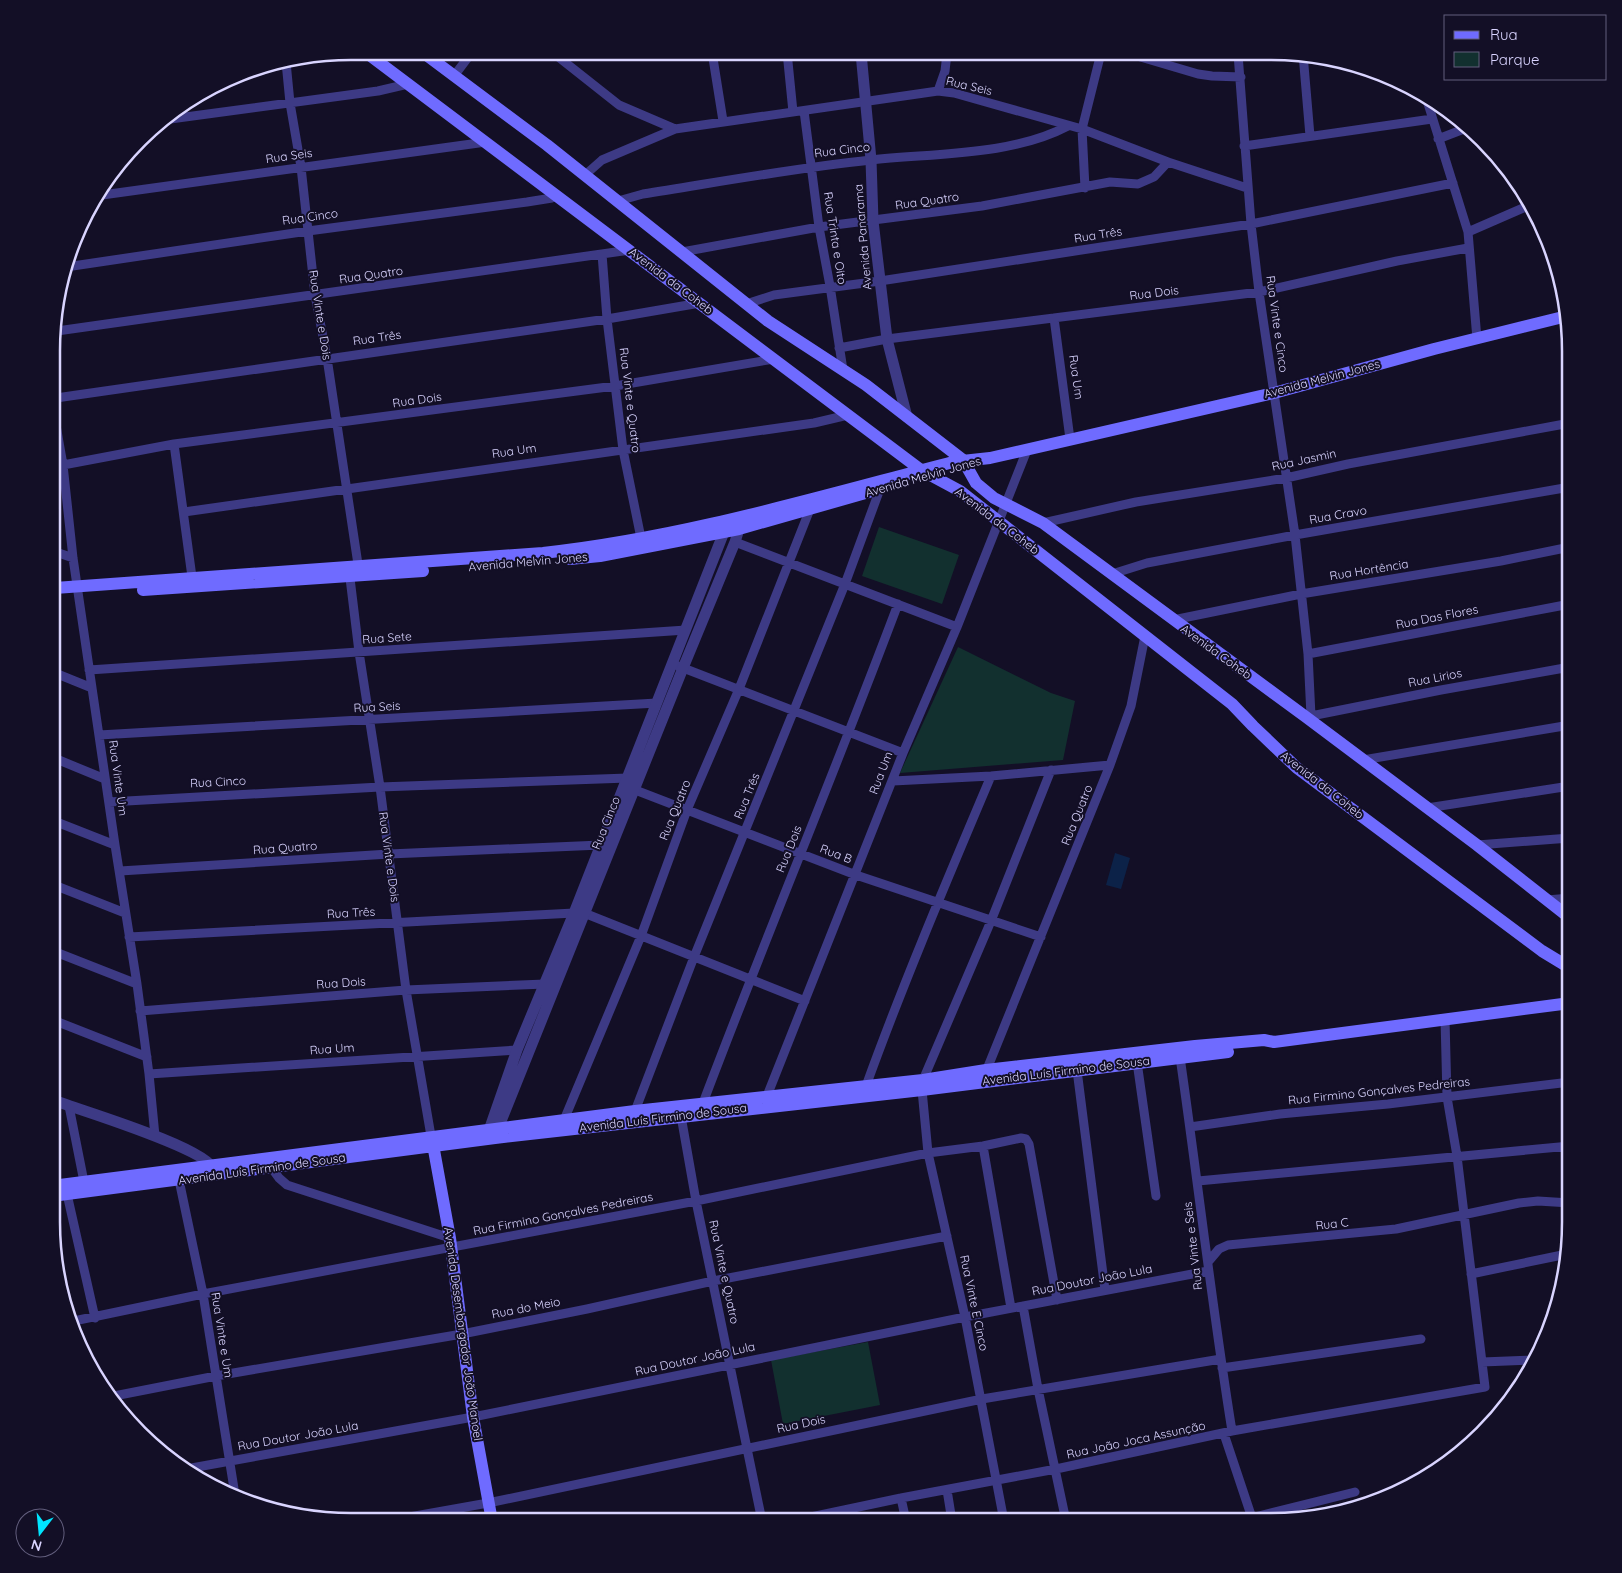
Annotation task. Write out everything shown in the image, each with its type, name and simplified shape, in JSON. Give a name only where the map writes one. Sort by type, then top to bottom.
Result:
[{"type":"main road","name":"Avenida da Coheb","points":[[376,60],[926,473],[960,491],[1232,704],[1264,738],[1297,768],[1542,951],[1562,963]]},
{"type":"main road","points":[[433,60],[585,175],[768,321],[843,370]]},
{"type":"main road","name":"Avenida Melvin Jones","points":[[738,523],[926,473],[1274,392],[1560,318]]},
{"type":"main road","name":"Avenida Coheb","points":[[843,370],[866,385],[965,464],[976,483],[985,491],[1005,505],[1043,523],[1173,620],[1308,716],[1562,912]]},
{"type":"main road","name":"Avenida Melvin Jones","points":[[60,588],[77,590],[354,571],[642,543],[810,509],[880,489],[926,473]]},
{"type":"main road","name":"Avenida Melvin Jones","points":[[60,595],[77,590],[192,578],[354,571]]},
{"type":"main road","name":"Avenida Luís Firmino de Sousa","points":[[492,1133],[564,1120],[579,1123],[636,1111],[703,1103],[765,1101],[922,1084],[1090,1064],[1205,1046],[1264,1040],[1274,1042],[1562,1004]]},
{"type":"main road","name":"Avenida Luís Firmino de Sousa","points":[[984,1076],[1077,1070],[1090,1064],[1137,1062],[1265,1048],[1274,1042]]},
{"type":"main road","name":"Avenida Luís Firmino de Sousa","points":[[60,1195],[85,1187],[492,1133],[579,1123],[681,1116],[866,1086],[922,1084]]},
{"type":"main road","name":"Avenida Luís Firmino de Sousa","points":[[60,1186],[85,1187],[179,1180],[214,1170],[271,1167],[432,1141]]},
{"type":"main road","name":"Avenida Desembargador João Manoel","points":[[432,1141],[450,1243],[473,1417],[490,1513]]},
{"type":"street","points":[[454,76],[466,60]]},
{"type":"street","points":[[562,60],[620,105],[675,129]]},
{"type":"street","points":[[713,60],[723,121]]},
{"type":"street","points":[[788,60],[793,112]]},
{"type":"street","name":"Avenida Panarama","points":[[862,60],[872,160],[874,221],[887,340],[907,417]]},
{"type":"street","points":[[938,91],[945,71],[946,60]]},
{"type":"street","points":[[1085,188],[1082,130],[1099,60]]},
{"type":"street","points":[[1151,60],[1198,74],[1241,77]]},
{"type":"street","name":"Rua Vinte e Cinco","points":[[1239,60],[1251,224],[1259,292],[1295,535],[1308,654],[1308,716]]},
{"type":"street","points":[[1304,62],[1310,136]]},
{"type":"street","name":"Rua Vinte e Dois","points":[[287,68],[290,102],[301,167],[315,296],[327,358],[346,488],[359,652],[368,720],[380,787],[416,1057],[432,1141]]},
{"type":"street","points":[[177,118],[378,91],[408,84]]},
{"type":"street","name":"Rua Seis","points":[[585,175],[602,160],[675,129],[938,91],[954,93],[1082,130],[1168,162],[1248,188]]},
{"type":"street","points":[[1428,106],[1468,232],[1478,339]]},
{"type":"street","name":"Rua Trinta e Oito","points":[[804,111],[819,227],[843,370]]},
{"type":"street","points":[[1244,146],[1432,119]]},
{"type":"street","name":"Rua Cinco","points":[[618,201],[643,194],[811,168],[872,160],[977,152],[1053,134],[1068,126]]},
{"type":"street","points":[[1438,139],[1461,130]]},
{"type":"street","name":"Rua Seis","points":[[106,195],[486,142]]},
{"type":"street","name":"Rua Quatro","points":[[682,252],[819,227],[982,206],[1110,182],[1138,184],[1154,177],[1168,162]]},
{"type":"street","name":"Rua Três","points":[[746,304],[774,295],[830,286],[880,281],[1251,224],[1453,183]]},
{"type":"street","name":"Rua Cinco","points":[[72,267],[308,231],[527,202],[552,198],[556,195]]},
{"type":"street","points":[[1468,232],[1524,207]]},
{"type":"street","name":"Rua Dois","points":[[840,348],[887,340],[1259,292],[1397,261],[1468,248]]},
{"type":"street","name":"Rua Quatro","points":[[61,330],[630,250]]},
{"type":"street","name":"Rua Vinte e Quatro","points":[[602,254],[607,319],[623,450],[642,543]]},
{"type":"street","name":"Rua Três","points":[[60,397],[607,319],[700,303]]},
{"type":"street","name":"Rua Um","points":[[1054,318],[1070,439]]},
{"type":"street","name":"Rua Dois","points":[[60,463],[174,444],[616,386],[774,359]]},
{"type":"street","name":"Rua Um","points":[[184,512],[623,450],[814,422],[848,415]]},
{"type":"street","name":"Rua Jasmin","points":[[1043,523],[1136,502],[1286,478],[1348,464],[1562,424]]},
{"type":"street","points":[[174,444],[192,578]]},
{"type":"street","name":"Rua Um","points":[[765,1101],[903,753],[957,627],[1027,450]]},
{"type":"street","name":"Rua Vinte Um","points":[[60,470],[137,984],[155,1136]]},
{"type":"street","name":"Rua Cravo","points":[[1112,574],[1146,563],[1562,488]]},
{"type":"street","name":"Rua Três","points":[[636,1111],[694,957],[845,584],[880,489]]},
{"type":"street","name":"Rua Quatro","points":[[564,1120],[641,936],[688,810],[739,689],[810,509]]},
{"type":"street","name":"Rua Cinco","points":[[492,1133],[629,784],[678,666],[735,542],[738,523]]},
{"type":"street","name":"Rua Cinco","points":[[492,1133],[517,1050],[545,984],[579,913],[601,846],[629,784],[657,703],[678,666],[686,630],[724,526]]},
{"type":"street","points":[[735,542],[957,627]]},
{"type":"street","name":"Rua Hortência","points":[[1173,620],[1301,594],[1502,561],[1562,549]]},
{"type":"street","points":[[60,553],[73,558]]},
{"type":"street","name":"Rua Dois","points":[[703,1103],[750,979],[850,732],[898,604]]},
{"type":"street","name":"Rua Das Flores","points":[[1308,654],[1562,606]]},
{"type":"street","name":"Rua Sete","points":[[89,670],[686,630]]},
{"type":"street","name":"Rua Quatro","points":[[984,1076],[1110,765],[1131,706],[1145,636]]},
{"type":"street","points":[[678,666],[903,753]]},
{"type":"street","name":"Rua Lirios","points":[[1308,716],[1562,667]]},
{"type":"street","points":[[60,675],[92,688]]},
{"type":"street","name":"Rua Seis","points":[[99,735],[657,703]]},
{"type":"street","points":[[1363,760],[1562,726]]},
{"type":"street","points":[[60,760],[105,779]]},
{"type":"street","points":[[893,781],[991,776],[1110,765]]},
{"type":"street","points":[[922,1084],[1052,770]]},
{"type":"street","points":[[866,1086],[938,903],[991,776]]},
{"type":"street","name":"Rua Cinco","points":[[109,802],[380,787],[629,784]]},
{"type":"street","name":"Rua B","points":[[629,784],[688,810],[856,875],[1041,937]]},
{"type":"street","points":[[1427,808],[1562,787]]},
{"type":"street","points":[[60,823],[115,845]]},
{"type":"street","points":[[1477,845],[1562,839]]},
{"type":"street","name":"Rua Quatro","points":[[120,871],[389,854],[601,846]]},
{"type":"street","points":[[60,887],[125,912]]},
{"type":"street","points":[[1547,900],[1562,899]]},
{"type":"street","points":[[579,913],[805,1001]]},
{"type":"street","name":"Rua Três","points":[[129,937],[579,913]]},
{"type":"street","points":[[60,954],[137,984]]},
{"type":"street","name":"Rua Dois","points":[[140,1011],[406,990],[545,984]]},
{"type":"street","points":[[1445,1019],[1447,1097],[1457,1156],[1482,1362],[1527,1360]]},
{"type":"street","points":[[60,1023],[147,1057]]},
{"type":"street","name":"Rua Um","points":[[149,1074],[517,1050]]},
{"type":"street","name":"Rua Vinte e Seis","points":[[1180,1057],[1222,1364],[1228,1432],[1251,1513]]},
{"type":"street","points":[[1137,1062],[1156,1196]]},
{"type":"street","points":[[1077,1070],[1105,1290]]},
{"type":"street","name":"Rua Firmino Gonçalves Pedreiras","points":[[1190,1127],[1280,1114],[1388,1104],[1562,1083]]},
{"type":"street","name":"Rua Vinte E Cinco","points":[[922,1084],[928,1152],[982,1399],[1002,1513]]},
{"type":"street","points":[[60,1103],[155,1136],[200,1156],[214,1170]]},
{"type":"street","points":[[69,1106],[85,1187]]},
{"type":"street","name":"Rua Vinte e Quatro","points":[[681,1116],[696,1201],[760,1513]]},
{"type":"street","name":"Rua Firmino Gonçalves Pedreiras","points":[[77,1321],[450,1243],[696,1201],[928,1152],[983,1146],[1021,1138],[1026,1139],[1028,1144],[1057,1300]]},
{"type":"street","points":[[983,1146],[1011,1308]]},
{"type":"street","points":[[1198,1181],[1562,1147]]},
{"type":"street","points":[[271,1167],[279,1178],[288,1184],[450,1243]]},
{"type":"street","name":"Rua Vinte e Um","points":[[179,1180],[203,1294],[235,1489]]},
{"type":"street","points":[[67,1194],[95,1318]]},
{"type":"street","name":"Rua C","points":[[1208,1266],[1219,1250],[1228,1245],[1396,1229],[1519,1203],[1538,1201],[1562,1202]]},
{"type":"street","name":"Rua do Meio","points":[[117,1395],[216,1376],[462,1334],[713,1281],[947,1236]]},
{"type":"street","points":[[1471,1274],[1560,1255]]},
{"type":"street","name":"Rua Doutor João Lula","points":[[195,1468],[473,1417],[1057,1300],[1208,1266]]},
{"type":"street","points":[[1024,1306],[1038,1389],[1064,1513]]},
{"type":"street","name":"Rua Dois","points":[[434,1513],[1038,1389],[1422,1339]]},
{"type":"street","name":"Rua João Joca Assunção","points":[[834,1513],[901,1498],[1056,1469],[1228,1432],[1485,1388],[1482,1362]]},
{"type":"street","points":[[947,1490],[951,1513]]},
{"type":"street","points":[[1280,1513],[1355,1492]]},
{"type":"street","points":[[901,1498],[904,1513]]},
{"type":"street","points":[[856,1508],[857,1513]]},
{"type":"green space","points":[[879,527],[959,555],[942,604],[862,576]]},
{"type":"green space","points":[[958,647],[1051,693],[1075,701],[1063,760],[900,773]]},
{"type":"green space","points":[[868,1342],[880,1405],[783,1424],[771,1360]]},
{"type":"water","points":[[1115,853],[1130,858],[1121,889],[1106,885]]}]
